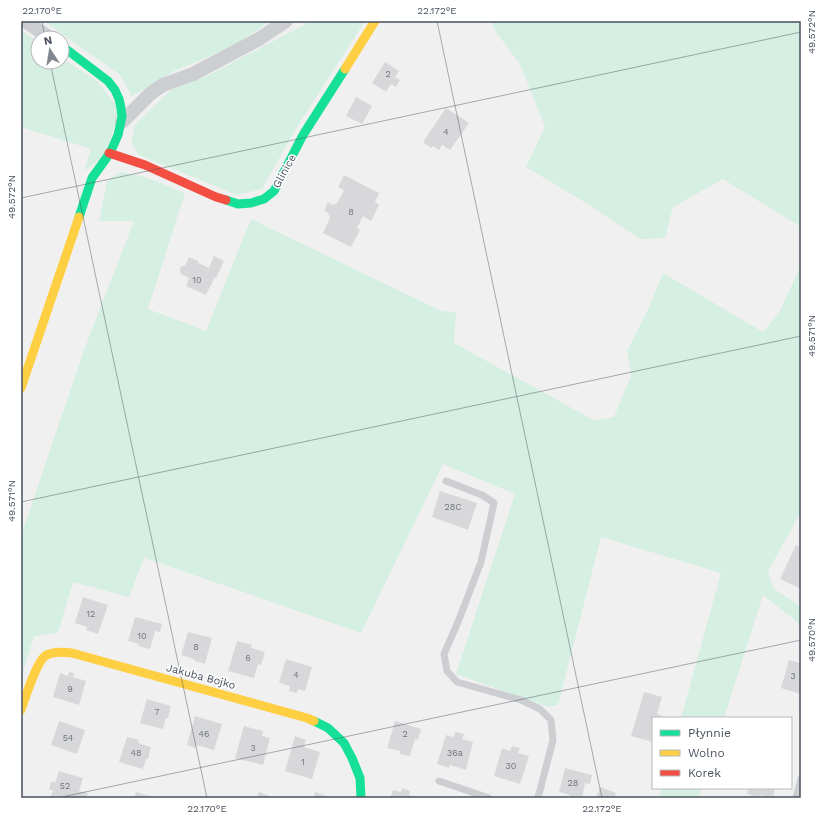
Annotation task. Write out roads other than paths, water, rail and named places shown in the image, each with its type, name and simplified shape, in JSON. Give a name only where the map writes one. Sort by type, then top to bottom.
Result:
[{"type":"street","points":[[25,21],[38,30]]},
{"type":"street","points":[[122,122],[151,93],[163,85],[193,74],[259,39],[286,21]]},
{"type":"street","name":"Glinice","points":[[110,153],[145,165],[216,197],[238,204],[251,203],[264,199],[274,191],[303,135],[375,21]]},
{"type":"street","points":[[21,388],[92,178],[110,153],[119,134],[122,122],[122,105],[117,92],[109,81],[70,52]]},
{"type":"street","name":"Jakuba Bojko","points":[[21,710],[38,665],[45,656],[58,652],[72,653],[307,718],[328,728],[344,743],[352,758],[360,778],[361,798]]},
{"type":"lane","points":[[446,481],[482,495],[494,503],[481,562],[444,654],[447,671],[456,682],[521,700],[540,709],[551,720],[553,740],[538,798]]},
{"type":"lane","points":[[796,798],[801,779]]},
{"type":"lane","points":[[439,781],[489,798]]}]
